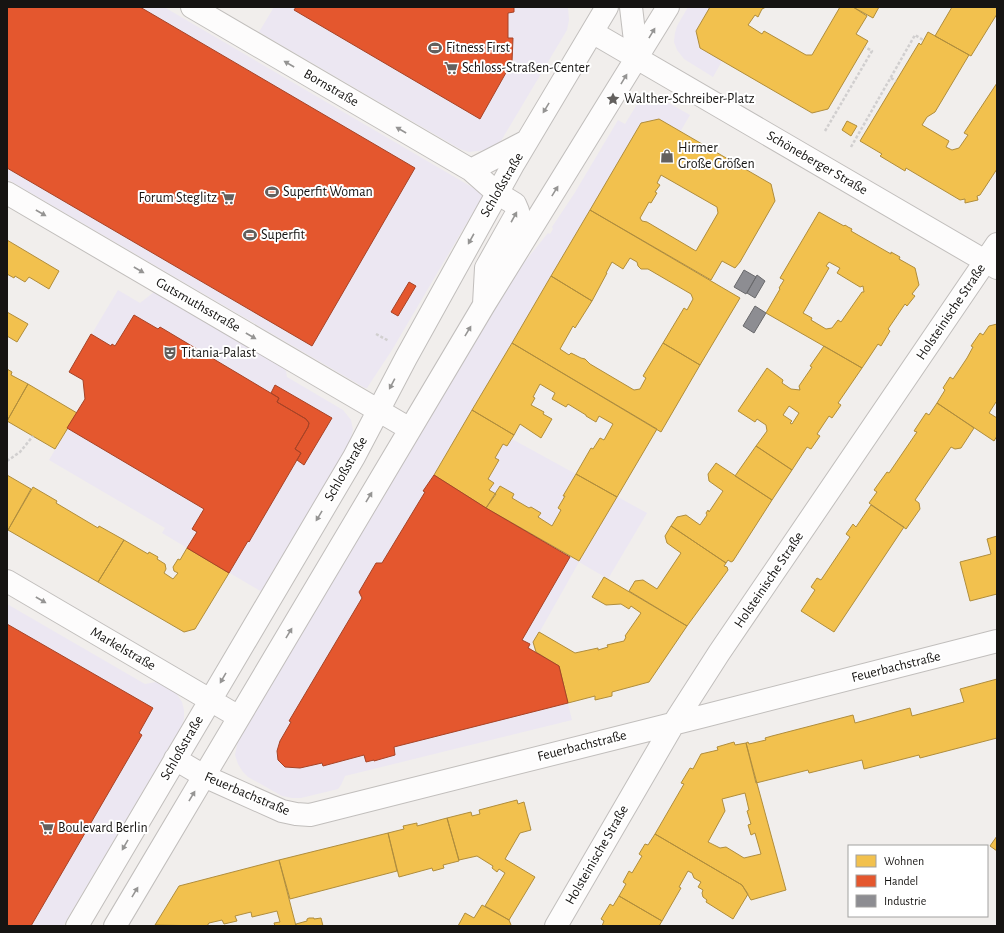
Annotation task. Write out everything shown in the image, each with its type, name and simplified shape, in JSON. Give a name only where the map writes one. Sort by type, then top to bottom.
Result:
[{"type":"street","name":"Bornstraße","points":[[192,7],[470,170],[497,193],[515,204],[518,211],[486,268],[484,305]]},
{"type":"street","points":[[588,7],[592,32],[637,58]]},
{"type":"street","name":"Schloßstraße","points":[[77,926],[354,457],[406,358],[497,193],[607,7]]},
{"type":"street","points":[[631,7],[637,58]]},
{"type":"street","points":[[115,926],[484,305],[668,7]]},
{"type":"street","name":"Schöneberger Straße","points":[[637,58],[993,258]]},
{"type":"street","points":[[470,170],[527,141]]},
{"type":"street","name":"Gutsmuthsstraße","points":[[7,193],[410,429]]},
{"type":"street","name":"Holsteinische Straße","points":[[556,926],[674,723],[719,653],[993,258]]},
{"type":"street","name":"Markelstraße","points":[[7,581],[239,717]]},
{"type":"street","name":"Feuerbachstraße","points":[[175,759],[204,776],[282,811],[296,814],[310,814],[997,641]]},
{"type":"path","points":[[851,147],[915,35],[923,40]]},
{"type":"path","points":[[825,131],[872,51],[865,47]]},
{"type":"path","points":[[891,78],[896,81]]},
{"type":"path","points":[[376,334],[393,343]]},
{"type":"path","points":[[7,461],[20,452],[33,436]]},
{"type":"shaded area","name":"Forum Steglitz","points":[[7,7],[164,7],[482,193],[482,197],[392,350],[367,388],[7,179]]},
{"type":"shaded area","points":[[274,7],[568,7],[569,20],[567,30],[501,141],[486,150],[469,152],[460,149],[259,32]]},
{"type":"shaded area","points":[[688,7],[753,7],[713,77],[684,59],[677,50],[674,42],[677,26]]},
{"type":"shaded area","points":[[648,99],[665,101],[690,115],[545,363],[512,439],[647,513],[608,579],[579,562],[530,649],[559,666],[572,720],[345,776],[338,789],[301,798],[282,796],[248,777],[243,772],[235,755],[238,740],[518,270],[548,233],[550,234],[553,229],[552,227],[574,194],[618,120],[625,124],[639,101]]},
{"type":"shaded area","name":"Titania-Palast","points":[[118,290],[140,303],[154,292],[282,367],[286,371],[287,377],[343,410],[351,420],[353,430],[350,441],[262,592],[162,533],[165,528],[49,460],[85,399],[83,380],[69,372]]},
{"type":"shaded area","name":"Boulevard Berlin","points":[[7,604],[145,684],[156,682],[176,693],[182,702],[184,710],[182,725],[63,926],[7,926]]},
{"type":"building: Wohnen","points":[[710,7],[766,7],[762,9],[758,17],[755,15],[748,25],[762,34],[764,31],[806,55],[812,55],[840,7],[853,7],[867,16],[856,34],[868,41],[828,109],[812,113],[700,48],[696,31]]},
{"type":"building: Wohnen","points":[[853,7],[879,7],[873,18]]},
{"type":"building: Wohnen","points":[[952,7],[997,7],[997,14],[971,56],[935,36]]},
{"type":"building: Wohnen","points":[[928,32],[969,55],[935,112],[927,117],[922,125],[949,141],[946,147],[952,150],[959,148],[968,135],[964,133],[997,83],[997,169],[980,195],[977,196],[978,200],[965,203],[965,199],[960,200],[906,168],[905,171],[880,156],[882,154],[860,141],[919,43],[921,45]]},
{"type":"building: Wohnen","points":[[659,119],[771,184],[775,201],[740,262],[735,268],[722,261],[711,280],[590,210],[641,123]],"holes":[[[661,175],[717,207],[718,213],[696,251],[647,222],[642,221],[640,218],[649,202],[651,203],[657,193],[655,192],[660,185],[657,183]]]},
{"type":"building: Wohnen","points":[[847,121],[857,126],[851,136],[842,130]]},
{"type":"building: Wohnen","points":[[590,210],[740,298],[700,365],[663,343],[684,308],[687,310],[693,299],[691,294],[648,269],[641,269],[637,262],[630,258],[623,269],[612,262],[592,301],[551,276]]},
{"type":"building: Wohnen","points":[[819,212],[852,229],[851,231],[891,254],[891,252],[900,257],[899,259],[915,268],[919,285],[912,294],[915,296],[907,306],[905,304],[888,329],[890,331],[881,346],[878,344],[862,368],[766,313],[784,280],[780,278]],"holes":[[[829,262],[840,268],[837,273],[860,287],[863,286],[864,292],[862,292],[841,322],[838,320],[832,328],[826,329],[803,313],[829,268],[826,266]]]},
{"type":"building: Wohnen","points":[[7,240],[59,271],[49,289],[29,277],[25,282],[15,276],[14,278],[7,274]]},
{"type":"building: Wohnen","points":[[551,276],[592,301],[575,328],[573,326],[560,349],[569,355],[571,353],[585,359],[590,364],[634,390],[640,389],[646,378],[643,376],[663,343],[700,365],[661,432],[512,343]]},
{"type":"building: Wohnen","points":[[7,312],[28,324],[17,342],[7,336]]},
{"type":"building: Wohnen","points":[[997,324],[997,403],[996,402],[989,413],[997,418],[997,436],[994,441],[937,403],[945,390],[943,388],[950,377],[953,379],[967,358],[973,347],[971,346],[980,333],[983,335],[989,326]]},
{"type":"building: Wohnen","points":[[512,343],[657,429],[617,497],[576,474],[591,448],[593,449],[600,438],[604,440],[613,424],[599,416],[596,422],[568,404],[566,407],[552,399],[555,393],[540,384],[533,397],[535,398],[531,405],[544,412],[543,414],[552,419],[541,438],[520,424],[514,435],[472,410]]},
{"type":"building: Wohnen","points":[[824,346],[862,368],[838,403],[841,405],[832,418],[829,416],[817,434],[820,436],[811,449],[807,447],[792,470],[756,446],[767,431],[766,425],[757,419],[755,422],[738,411],[767,368],[783,380],[782,383],[791,389],[800,390],[799,386],[812,367],[810,366]],"holes":[[[789,406],[799,413],[792,424],[790,423],[792,421],[783,415]]]},
{"type":"building: Wohnen","points":[[7,369],[12,372],[11,375],[28,384],[7,421]]},
{"type":"building: Wohnen","points":[[28,384],[77,413],[55,449],[7,421]]},
{"type":"building: Wohnen","points":[[937,403],[974,428],[961,448],[955,449],[951,447],[915,500],[919,503],[920,509],[906,529],[869,503],[877,492],[874,490],[887,472],[889,473],[917,432],[914,431],[926,413],[929,415]]},
{"type":"building: Wohnen","points":[[472,410],[514,435],[507,446],[503,444],[495,458],[499,460],[488,479],[494,483],[489,490],[496,494],[486,508],[434,475]]},
{"type":"building: Wohnen","points":[[756,446],[792,470],[772,500],[735,476]]},
{"type":"building: Wohnen","points":[[716,463],[772,500],[733,561],[731,562],[728,560],[726,563],[671,526],[677,517],[686,515],[700,525],[707,515],[706,513],[708,510],[709,512],[723,491],[709,481],[708,474]]},
{"type":"building: Wohnen","points":[[576,474],[617,497],[579,561],[486,508],[500,486],[514,494],[512,498],[541,513],[538,517],[552,526],[561,510],[558,508],[565,496],[563,496]]},
{"type":"building: Wohnen","points":[[7,475],[31,489],[8,530],[7,529]]},
{"type":"building: Wohnen","points":[[33,487],[57,501],[56,503],[98,528],[99,526],[124,540],[98,582],[8,530]]},
{"type":"building: Wohnen","points":[[871,505],[904,527],[834,632],[801,611],[815,590],[811,587],[817,578],[821,580],[850,537],[846,534],[853,524],[856,527]]},
{"type":"building: Wohnen","points":[[671,526],[726,563],[724,566],[727,567],[728,570],[687,626],[629,591],[635,581],[643,580],[657,589],[681,553],[667,543],[665,536]]},
{"type":"building: Wohnen","points":[[997,536],[997,594],[970,601],[960,562],[991,554],[987,539]]},
{"type":"building: Wohnen","points":[[124,540],[148,554],[149,552],[158,557],[157,559],[165,564],[166,569],[164,573],[173,579],[178,573],[174,571],[173,567],[178,559],[180,560],[187,548],[229,573],[195,629],[184,632],[98,582]]},
{"type":"building: Wohnen","points":[[604,577],[687,626],[649,682],[612,692],[612,696],[595,700],[595,696],[568,703],[559,666],[536,652],[533,642],[539,632],[575,653],[598,648],[598,650],[608,647],[607,645],[624,641],[625,636],[641,613],[631,606],[629,609],[621,604],[606,605],[592,597]]},
{"type":"building: Wohnen","points":[[997,679],[997,738],[920,758],[919,755],[864,769],[862,760],[809,773],[808,770],[756,783],[746,743],[748,742],[749,744],[766,740],[765,738],[853,715],[855,723],[910,708],[912,716],[964,702],[960,689]]},
{"type":"building: Wohnen","points":[[734,742],[735,745],[746,743],[786,890],[751,900],[742,885],[655,834],[684,784],[681,783],[690,768],[693,769],[701,754],[718,750],[717,747]],"holes":[[[745,793],[749,810],[747,811],[751,824],[748,825],[751,835],[755,833],[761,854],[744,858],[726,847],[720,848],[708,842],[725,811],[722,799]]]},
{"type":"building: Wohnen","points":[[517,800],[518,804],[524,802],[531,830],[520,833],[505,859],[535,877],[509,920],[485,906],[505,873],[499,869],[497,872],[492,868],[493,866],[477,856],[459,860],[447,818],[471,812],[472,816],[480,814],[479,810]]},
{"type":"building: Wohnen","points":[[447,818],[459,861],[443,865],[444,868],[433,871],[432,868],[399,877],[388,833],[404,829],[403,826],[417,823],[417,826]]},
{"type":"building: Wohnen","points":[[388,833],[397,871],[290,899],[279,860]]},
{"type":"building: Wohnen","points":[[655,834],[742,885],[748,894],[733,919],[706,902],[707,900],[703,897],[702,893],[703,890],[698,887],[701,882],[694,878],[692,873],[688,871],[679,887],[681,888],[662,921],[619,896],[626,884],[623,882],[629,871],[632,873],[642,856],[639,854],[645,844],[648,845]]},
{"type":"building: Wohnen","points":[[997,836],[997,851],[990,846]]},
{"type":"building: Wohnen","points":[[279,860],[296,926],[275,926],[274,923],[280,922],[277,911],[252,917],[251,912],[235,916],[237,921],[224,924],[222,920],[209,923],[207,926],[155,925],[179,886]]},
{"type":"building: Wohnen","points":[[619,896],[662,921],[659,926],[602,926],[604,921],[601,919],[610,904],[613,906]]},
{"type":"building: Wohnen","points":[[482,905],[509,920],[511,926],[458,926],[465,913],[474,918]]},
{"type":"building: Wohnen","points":[[309,918],[321,918],[323,926],[296,926],[296,924],[307,921]]},
{"type":"building: Handel","name":"Forum Steglitz","points":[[7,7],[140,7],[415,168],[312,346],[7,168]]},
{"type":"building: Handel","name":"Schloss-Straßen-Center","points":[[296,7],[514,7],[514,12],[508,13],[508,38],[513,38],[512,62],[480,119],[294,10]]},
{"type":"building: Handel","points":[[409,282],[416,286],[398,316],[391,312]]},
{"type":"building: Handel","name":"Titania-Palast","points":[[134,315],[158,329],[160,327],[279,398],[277,402],[306,419],[309,423],[295,449],[301,453],[249,542],[248,541],[229,573],[187,548],[197,532],[192,529],[204,509],[67,428],[85,399],[83,380],[69,372],[91,334],[111,346],[112,344],[115,346]]},
{"type":"building: Handel","points":[[275,385],[332,418],[304,465],[297,460],[301,453],[295,449],[309,423],[306,419],[277,402],[279,398],[271,393]]},
{"type":"building: Handel","points":[[434,475],[486,508],[570,557],[522,640],[530,644],[528,648],[559,666],[568,703],[394,747],[395,755],[374,761],[366,762],[364,755],[323,766],[322,763],[300,768],[285,767],[278,760],[277,751],[280,741],[291,722],[289,721],[362,598],[359,592],[376,563],[382,563],[425,492],[423,491]]},
{"type":"building: Handel","name":"Boulevard Berlin","points":[[7,624],[153,708],[139,733],[142,735],[31,926],[7,926]]},
{"type":"building: Industrie","points":[[744,270],[756,277],[746,294],[734,287]]},
{"type":"building: Industrie","points":[[757,275],[765,281],[755,298],[747,293]]},
{"type":"building: Industrie","points":[[755,306],[766,313],[754,333],[743,326]]},
{"type":"place","name":"Fitness First","points":[[435,48]]},
{"type":"place","name":"Schloss-Straßen-Center","points":[[451,68]]},
{"type":"place","name":"Walther-Schreiber-Platz","points":[[613,99]]},
{"type":"place","name":"Hirmer Große Größen","points":[[667,156]]},
{"type":"place","name":"Superfit Woman","points":[[272,192]]},
{"type":"place","name":"Forum Steglitz","points":[[228,198]]},
{"type":"place","name":"Superfit","points":[[250,235]]},
{"type":"place","name":"Titania-Palast","points":[[170,353]]},
{"type":"place","name":"Boulevard Berlin","points":[[47,828]]}]
